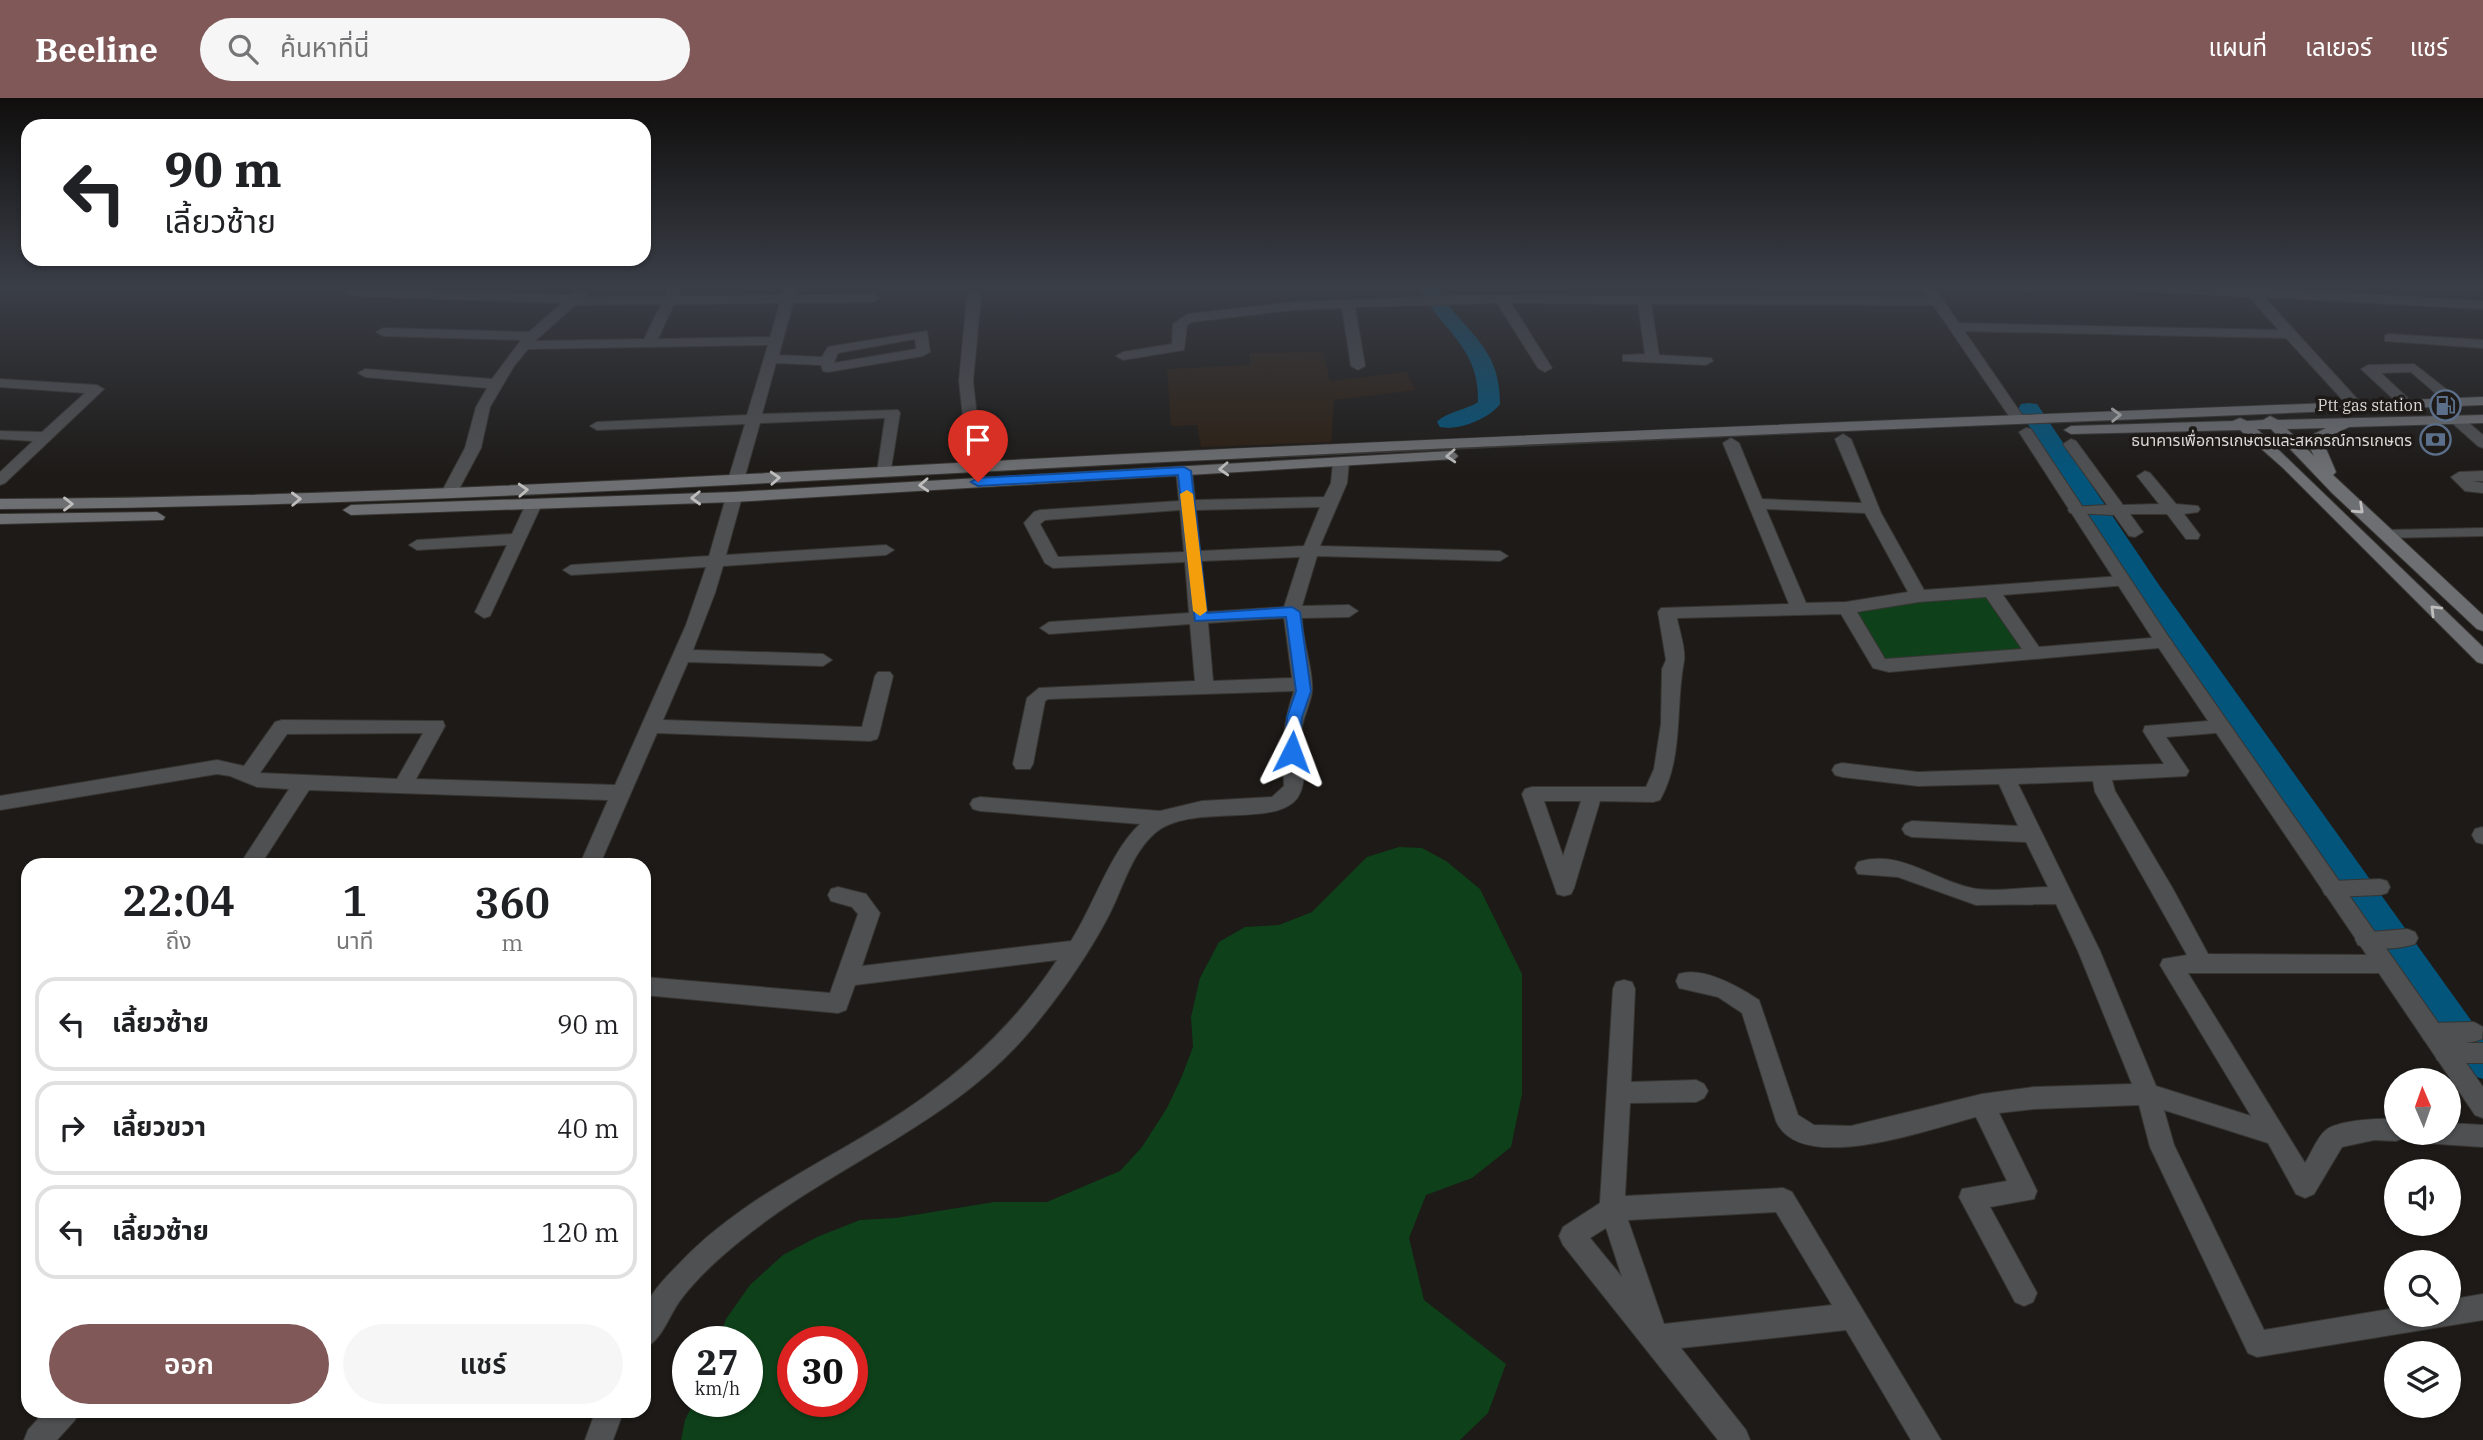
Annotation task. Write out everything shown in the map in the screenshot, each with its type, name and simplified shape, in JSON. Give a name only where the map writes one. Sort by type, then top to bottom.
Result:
[{"type":"main road","points":[[0,519],[170,517],[534,504],[735,488],[885,472],[972,467],[1546,438],[2052,424],[2229,410],[2483,401]]},
{"type":"main road","points":[[2229,410],[2347,522],[2483,658]]},
{"type":"main road","points":[[2259,410],[2338,490],[2483,625]]},
{"type":"main road","points":[[2338,490],[2318,453],[2316,444],[2319,435],[2340,428],[2427,419]]},
{"type":"main road","points":[[2052,424],[2244,426],[2483,419]]},
{"type":"main road","points":[[0,504],[180,503],[449,493],[735,488],[1184,471],[1843,439],[2026,425]]},
{"type":"main road","points":[[2196,426],[2235,431],[2267,447]]},
{"type":"street","points":[[449,493],[473,448],[483,407],[508,364],[520,350]]},
{"type":"street","points":[[593,858],[707,593],[774,350]]},
{"type":"street","points":[[835,350],[827,361],[828,369],[923,352],[923,350]]},
{"type":"street","points":[[969,350],[966,381],[972,435],[972,467]]},
{"type":"street","points":[[1124,356],[1163,350]]},
{"type":"street","points":[[1355,350],[1358,366]]},
{"type":"street","points":[[1533,350],[1545,368]]},
{"type":"street","points":[[1652,350],[1653,359]]},
{"type":"street","points":[[1973,350],[2026,425],[2164,643],[2221,727],[2339,888],[2366,939],[2479,1098]]},
{"type":"street","points":[[2304,350],[2355,405]]},
{"type":"street","points":[[1628,358],[1706,360]]},
{"type":"street","points":[[771,359],[827,361]]},
{"type":"street","points":[[2407,404],[2368,369],[2414,368],[2454,402]]},
{"type":"street","points":[[365,373],[496,384]]},
{"type":"street","points":[[0,383],[97,389],[0,480]]},
{"type":"street","points":[[597,426],[893,412],[885,472]]},
{"type":"street","points":[[2456,419],[2483,443]]},
{"type":"street","points":[[0,435],[46,437]]},
{"type":"street","points":[[1843,439],[1874,512],[1919,596]]},
{"type":"street","points":[[1731,443],[1800,608]]},
{"type":"street","points":[[2071,444],[2113,510],[2135,532]]},
{"type":"street","points":[[651,1323],[673,1287],[700,1256],[742,1222],[918,1114],[970,1077],[999,1050],[1035,1010],[1077,949],[1099,914],[1133,846],[1151,824],[1182,813],[1276,804],[1289,795],[1294,786],[1294,717],[1301,704],[1303,684],[1292,612],[1296,588],[1339,483],[1340,462]]},
{"type":"street","points":[[1184,471],[1205,687]]},
{"type":"street","points":[[2145,476],[2192,535]]},
{"type":"street","points":[[2483,477],[2459,477],[2471,488],[2483,488]]},
{"type":"street","points":[[1330,502],[1188,505],[1040,515],[1032,523],[1053,563],[1310,551],[1500,556]]},
{"type":"street","points":[[1757,503],[1865,506],[1874,512]]},
{"type":"street","points":[[484,612],[534,504]]},
{"type":"street","points":[[2080,510],[2192,509]]},
{"type":"street","points":[[2386,534],[2483,532]]},
{"type":"street","points":[[417,545],[518,539]]},
{"type":"street","points":[[570,570],[886,550]]},
{"type":"street","points":[[1593,793],[1564,888],[1532,794],[1593,793],[1653,795],[1664,769],[1670,724],[1671,669],[1675,660],[1667,612],[1846,608],[1919,596],[2123,581]]},
{"type":"street","points":[[1990,590],[2035,655]]},
{"type":"street","points":[[1846,608],[1879,664],[1889,666],[2164,643]]},
{"type":"street","points":[[1049,628],[1292,612],[1349,611]]},
{"type":"street","points":[[682,656],[822,660]]},
{"type":"street","points":[[651,726],[870,734],[884,676]]},
{"type":"street","points":[[1023,764],[1033,706],[1039,695],[1303,684]]},
{"type":"street","points":[[248,775],[282,727],[436,726],[403,786]]},
{"type":"street","points":[[1842,770],[1918,779],[2179,771],[2152,731],[2221,727]]},
{"type":"street","points":[[0,803],[217,767],[233,769],[257,780],[622,793]]},
{"type":"street","points":[[2101,773],[2105,792],[2166,895],[2202,963]]},
{"type":"street","points":[[2005,777],[2089,951],[2148,1094],[2162,1147],[2257,1344],[2384,1323]]},
{"type":"street","points":[[254,858],[304,783]]},
{"type":"street","points":[[980,804],[1160,819]]},
{"type":"street","points":[[1912,829],[2032,834]]},
{"type":"street","points":[[1866,868],[1899,869],[1976,897],[2062,895]]},
{"type":"street","points":[[2339,888],[2380,887]]},
{"type":"street","points":[[651,987],[838,1003],[869,913],[859,900],[838,895]]},
{"type":"street","points":[[2366,939],[2407,938]]},
{"type":"street","points":[[847,977],[1077,949]]},
{"type":"street","points":[[2384,964],[2171,965],[2305,1186],[2334,1138],[2374,1129],[2384,1129]]},
{"type":"street","points":[[1687,981],[1723,989],[1751,1007],[1788,1121],[1804,1132],[1822,1137],[1851,1138],[1982,1105],[2034,1098],[2148,1094],[2276,1135]]},
{"type":"street","points":[[1624,989],[1612,1209],[1656,1338]]},
{"type":"street","points":[[2432,1033],[2479,1042]]},
{"type":"street","points":[[2446,1053],[2479,1042]]},
{"type":"street","points":[[1618,1093],[1696,1091]]},
{"type":"street","points":[[1982,1105],[2025,1191],[1970,1197],[2024,1293]]},
{"type":"street","points":[[2461,1135],[2483,1136]]},
{"type":"street","points":[[1736,1440],[1572,1236],[1612,1209],[1783,1200],[1927,1440]]},
{"type":"street","points":[[2461,1311],[2483,1307]]},
{"type":"street","points":[[1656,1338],[1853,1316]]},
{"type":"street","points":[[38,1440],[58,1418]]},
{"type":"street","points":[[599,1440],[607,1418]]},
{"type":"shaded area","points":[[1323,352],[1330,381],[1406,372],[1416,390],[1334,400],[1331,442],[1201,447],[1197,425],[1171,426],[1167,369],[1250,365],[1250,353]]},
{"type":"green space","points":[[1990,590],[2035,655],[1889,666],[1846,608]]},
{"type":"green space","points":[[1399,847],[1422,848],[1446,861],[1480,889],[1522,974],[1522,1094],[1511,1147],[1472,1178],[1426,1195],[1409,1238],[1424,1300],[1506,1364],[1488,1413],[1460,1440],[681,1440],[686,1417],[763,1417],[763,1326],[724,1326],[750,1285],[783,1255],[817,1237],[860,1220],[896,1218],[994,1202],[1047,1202],[1120,1171],[1142,1147],[1167,1108],[1182,1076],[1193,1047],[1191,1017],[1200,978],[1219,942],[1245,927],[1279,925],[1312,912],[1367,857]]},
{"type":"waterway","points":[[1448,422],[1474,414],[1489,404],[1486,368],[1475,350]]},
{"type":"waterway","points":[[2029,409],[2150,591],[2483,1064]]},
{"type":"slow traffic","points":[[1187,494],[1200,611]]},
{"type":"place","name":"Ptt gas station","points":[[2446,405]]},
{"type":"place","name":"ธนาคารเพื่อการเกษตรและสหกรณ์การเกษตร","points":[[2435,440]]},
{"type":"route","points":[[978,482],[1184,471],[1200,618],[1292,612],[1303,675],[1303,691],[1301,704],[1294,717],[1292,752]]}]
